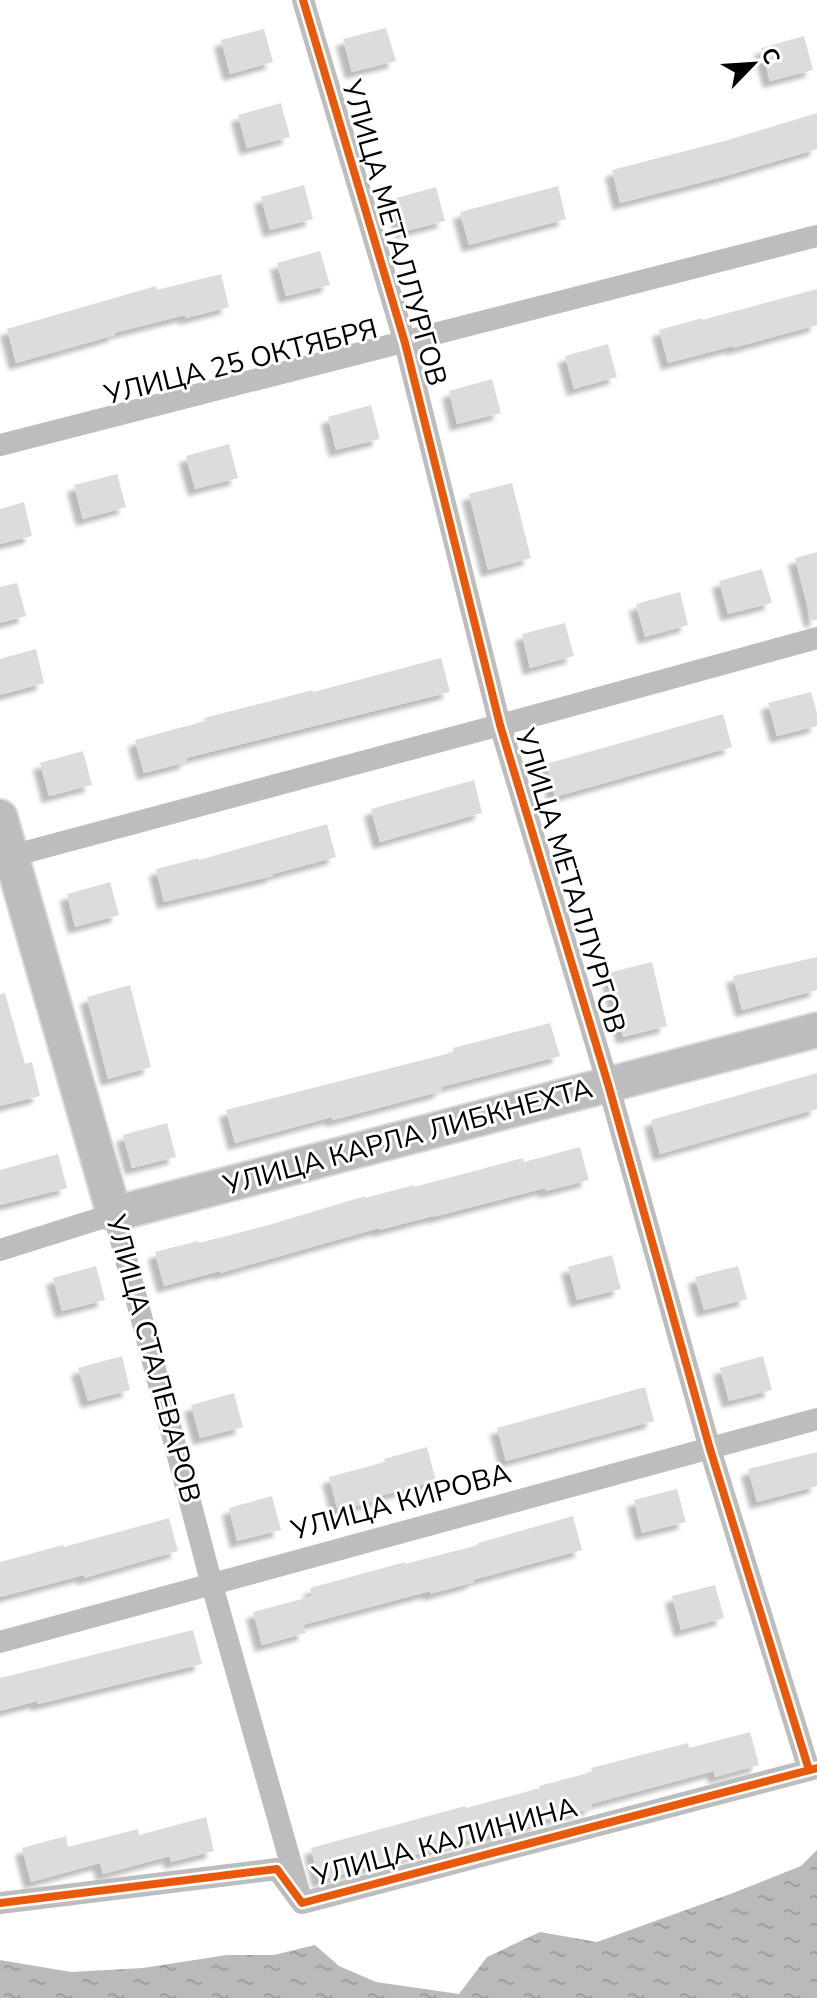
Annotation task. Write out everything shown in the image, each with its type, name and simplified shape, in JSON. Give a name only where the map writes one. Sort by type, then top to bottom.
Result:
[{"type":"main road","name":"УЛИЦА СТАЛЕВАРОВ","points":[[0,817],[6,857],[114,1214]]},
{"type":"main road","name":"УЛИЦА КАРЛА ЛИБКНЕХТА","points":[[114,1214],[817,1030]]},
{"type":"street","name":"УЛИЦА МЕТАЛЛУРГОВ","points":[[303,0],[405,343],[500,725],[608,1084],[710,1449],[813,1769]]},
{"type":"street","name":"УЛИЦА 25 ОКТЯБРЯ","points":[[0,445],[817,236]]},
{"type":"street","points":[[6,857],[817,638]]},
{"type":"street","name":"УЛИЦА КАРЛА ЛИБКНЕХТА","points":[[0,1250],[114,1214]]},
{"type":"street","name":"УЛИЦА СТАЛЕВАРОВ","points":[[114,1214],[212,1585],[302,1903]]},
{"type":"street","name":"УЛИЦА КИРОВА","points":[[0,1642],[817,1419]]},
{"type":"street","name":"УЛИЦА КАЛИНИНА","points":[[0,1903],[277,1869],[302,1903],[813,1769]]},
{"type":"water","points":[[817,1850],[817,1998],[0,1998],[0,1960],[71,1972],[143,1968],[227,1955],[274,1955],[315,1945],[339,1966],[376,1982],[459,1994],[487,1957],[540,1932],[597,1942],[801,1866]]},
{"type":"building","points":[[386,28],[396,61],[352,72],[343,39]]},
{"type":"building","points":[[264,29],[273,62],[230,74],[221,40]]},
{"type":"building","points":[[804,36],[813,70],[770,81],[761,48]]},
{"type":"building","points":[[281,103],[290,137],[247,148],[238,115]]},
{"type":"building","points":[[817,113],[817,149],[620,203],[612,170]]},
{"type":"building","points":[[304,185],[313,219],[270,230],[261,197]]},
{"type":"building","points":[[558,186],[566,219],[469,245],[460,212]]},
{"type":"building","points":[[436,187],[445,221],[402,232],[393,199]]},
{"type":"building","points":[[320,251],[330,285],[286,296],[277,263]]},
{"type":"building","points":[[221,274],[229,307],[114,333],[16,363],[7,329],[156,286],[157,290]]},
{"type":"building","points":[[817,289],[817,325],[668,363],[659,330]]},
{"type":"building","points":[[608,344],[617,377],[574,389],[565,356]]},
{"type":"building","points":[[492,379],[501,413],[457,424],[449,391]]},
{"type":"building","points":[[371,405],[380,439],[336,450],[328,417]]},
{"type":"building","points":[[229,444],[238,478],[195,489],[186,456]]},
{"type":"building","points":[[117,474],[126,507],[83,519],[74,485]]},
{"type":"building","points":[[512,483],[531,558],[488,570],[469,494]]},
{"type":"building","points":[[24,502],[32,536],[0,544],[0,509]]},
{"type":"building","points":[[817,552],[817,620],[811,620],[795,558]]},
{"type":"building","points":[[762,569],[772,603],[728,614],[719,581]]},
{"type":"building","points":[[17,583],[26,616],[0,623],[0,587]]},
{"type":"building","points":[[680,592],[688,625],[645,637],[636,604]]},
{"type":"building","points":[[565,623],[574,656],[530,668],[522,634]]},
{"type":"building","points":[[36,649],[44,683],[0,695],[0,659]]},
{"type":"building","points":[[441,658],[450,692],[186,758],[187,762],[144,773],[135,740],[205,721],[204,718]]},
{"type":"building","points":[[811,692],[817,726],[777,736],[768,703]]},
{"type":"building","points":[[723,714],[732,747],[555,797],[546,764]]},
{"type":"building","points":[[83,751],[92,785],[49,796],[40,763]]},
{"type":"building","points":[[474,780],[482,813],[380,842],[371,809]]},
{"type":"building","points":[[327,824],[336,857],[273,876],[164,902],[156,869]]},
{"type":"building","points":[[110,882],[119,915],[75,927],[67,894]]},
{"type":"building","points":[[817,957],[817,990],[742,1010],[733,976]]},
{"type":"building","points":[[652,962],[667,1026],[623,1037],[608,973]]},
{"type":"building","points":[[130,985],[151,1067],[108,1079],[87,997]]},
{"type":"building","points":[[5,993],[25,1064],[32,1062],[40,1096],[0,1106],[0,994]]},
{"type":"building","points":[[550,1023],[560,1056],[441,1087],[442,1091],[235,1143],[226,1110],[454,1052],[453,1048]]},
{"type":"building","points":[[817,1073],[817,1109],[660,1154],[651,1120]]},
{"type":"building","points":[[167,1123],[176,1157],[132,1168],[123,1135]]},
{"type":"building","points":[[580,1147],[589,1180],[379,1228],[164,1286],[155,1252],[269,1225],[365,1196]]},
{"type":"building","points":[[58,1154],[67,1188],[0,1205],[0,1170]]},
{"type":"building","points":[[612,1255],[621,1289],[577,1300],[568,1267]]},
{"type":"building","points":[[96,1266],[105,1300],[62,1311],[53,1278]]},
{"type":"building","points":[[738,1266],[747,1299],[704,1310],[695,1277]]},
{"type":"building","points":[[122,1356],[130,1390],[88,1401],[78,1368]]},
{"type":"building","points":[[763,1356],[772,1390],[729,1401],[720,1368]]},
{"type":"building","points":[[645,1387],[654,1421],[506,1461],[497,1428]]},
{"type":"building","points":[[234,1393],[243,1427],[200,1438],[191,1405]]},
{"type":"building","points":[[427,1447],[436,1481],[338,1511],[329,1477]]},
{"type":"building","points":[[817,1452],[817,1486],[757,1502],[748,1469]]},
{"type":"building","points":[[677,1489],[686,1522],[642,1533],[634,1500]]},
{"type":"building","points":[[272,1496],[281,1530],[237,1541],[229,1508]]},
{"type":"building","points":[[573,1516],[582,1550],[430,1594],[430,1591],[303,1625],[306,1633],[262,1645],[253,1612],[313,1596],[310,1588],[478,1545]]},
{"type":"building","points":[[169,1518],[178,1551],[84,1578],[84,1575],[0,1597],[0,1562]]},
{"type":"building","points":[[715,1585],[724,1618],[681,1630],[672,1596]]},
{"type":"building","points":[[193,1630],[202,1664],[0,1711],[0,1678]]},
{"type":"building","points":[[750,1732],[759,1765],[715,1777],[714,1771],[591,1804],[592,1808],[536,1825],[319,1881],[311,1848],[540,1788],[592,1772],[591,1768],[688,1743],[689,1748]]},
{"type":"building","points":[[206,1817],[214,1851],[171,1862],[170,1856],[103,1874],[100,1863],[31,1882],[22,1848],[66,1836],[68,1847],[138,1829],[139,1835]]},
{"type":"cycle path","points":[[303,0],[405,343],[500,725],[608,1084],[710,1449],[809,1770]]},
{"type":"cycle path","points":[[0,1903],[277,1869],[302,1903],[817,1768]]}]
